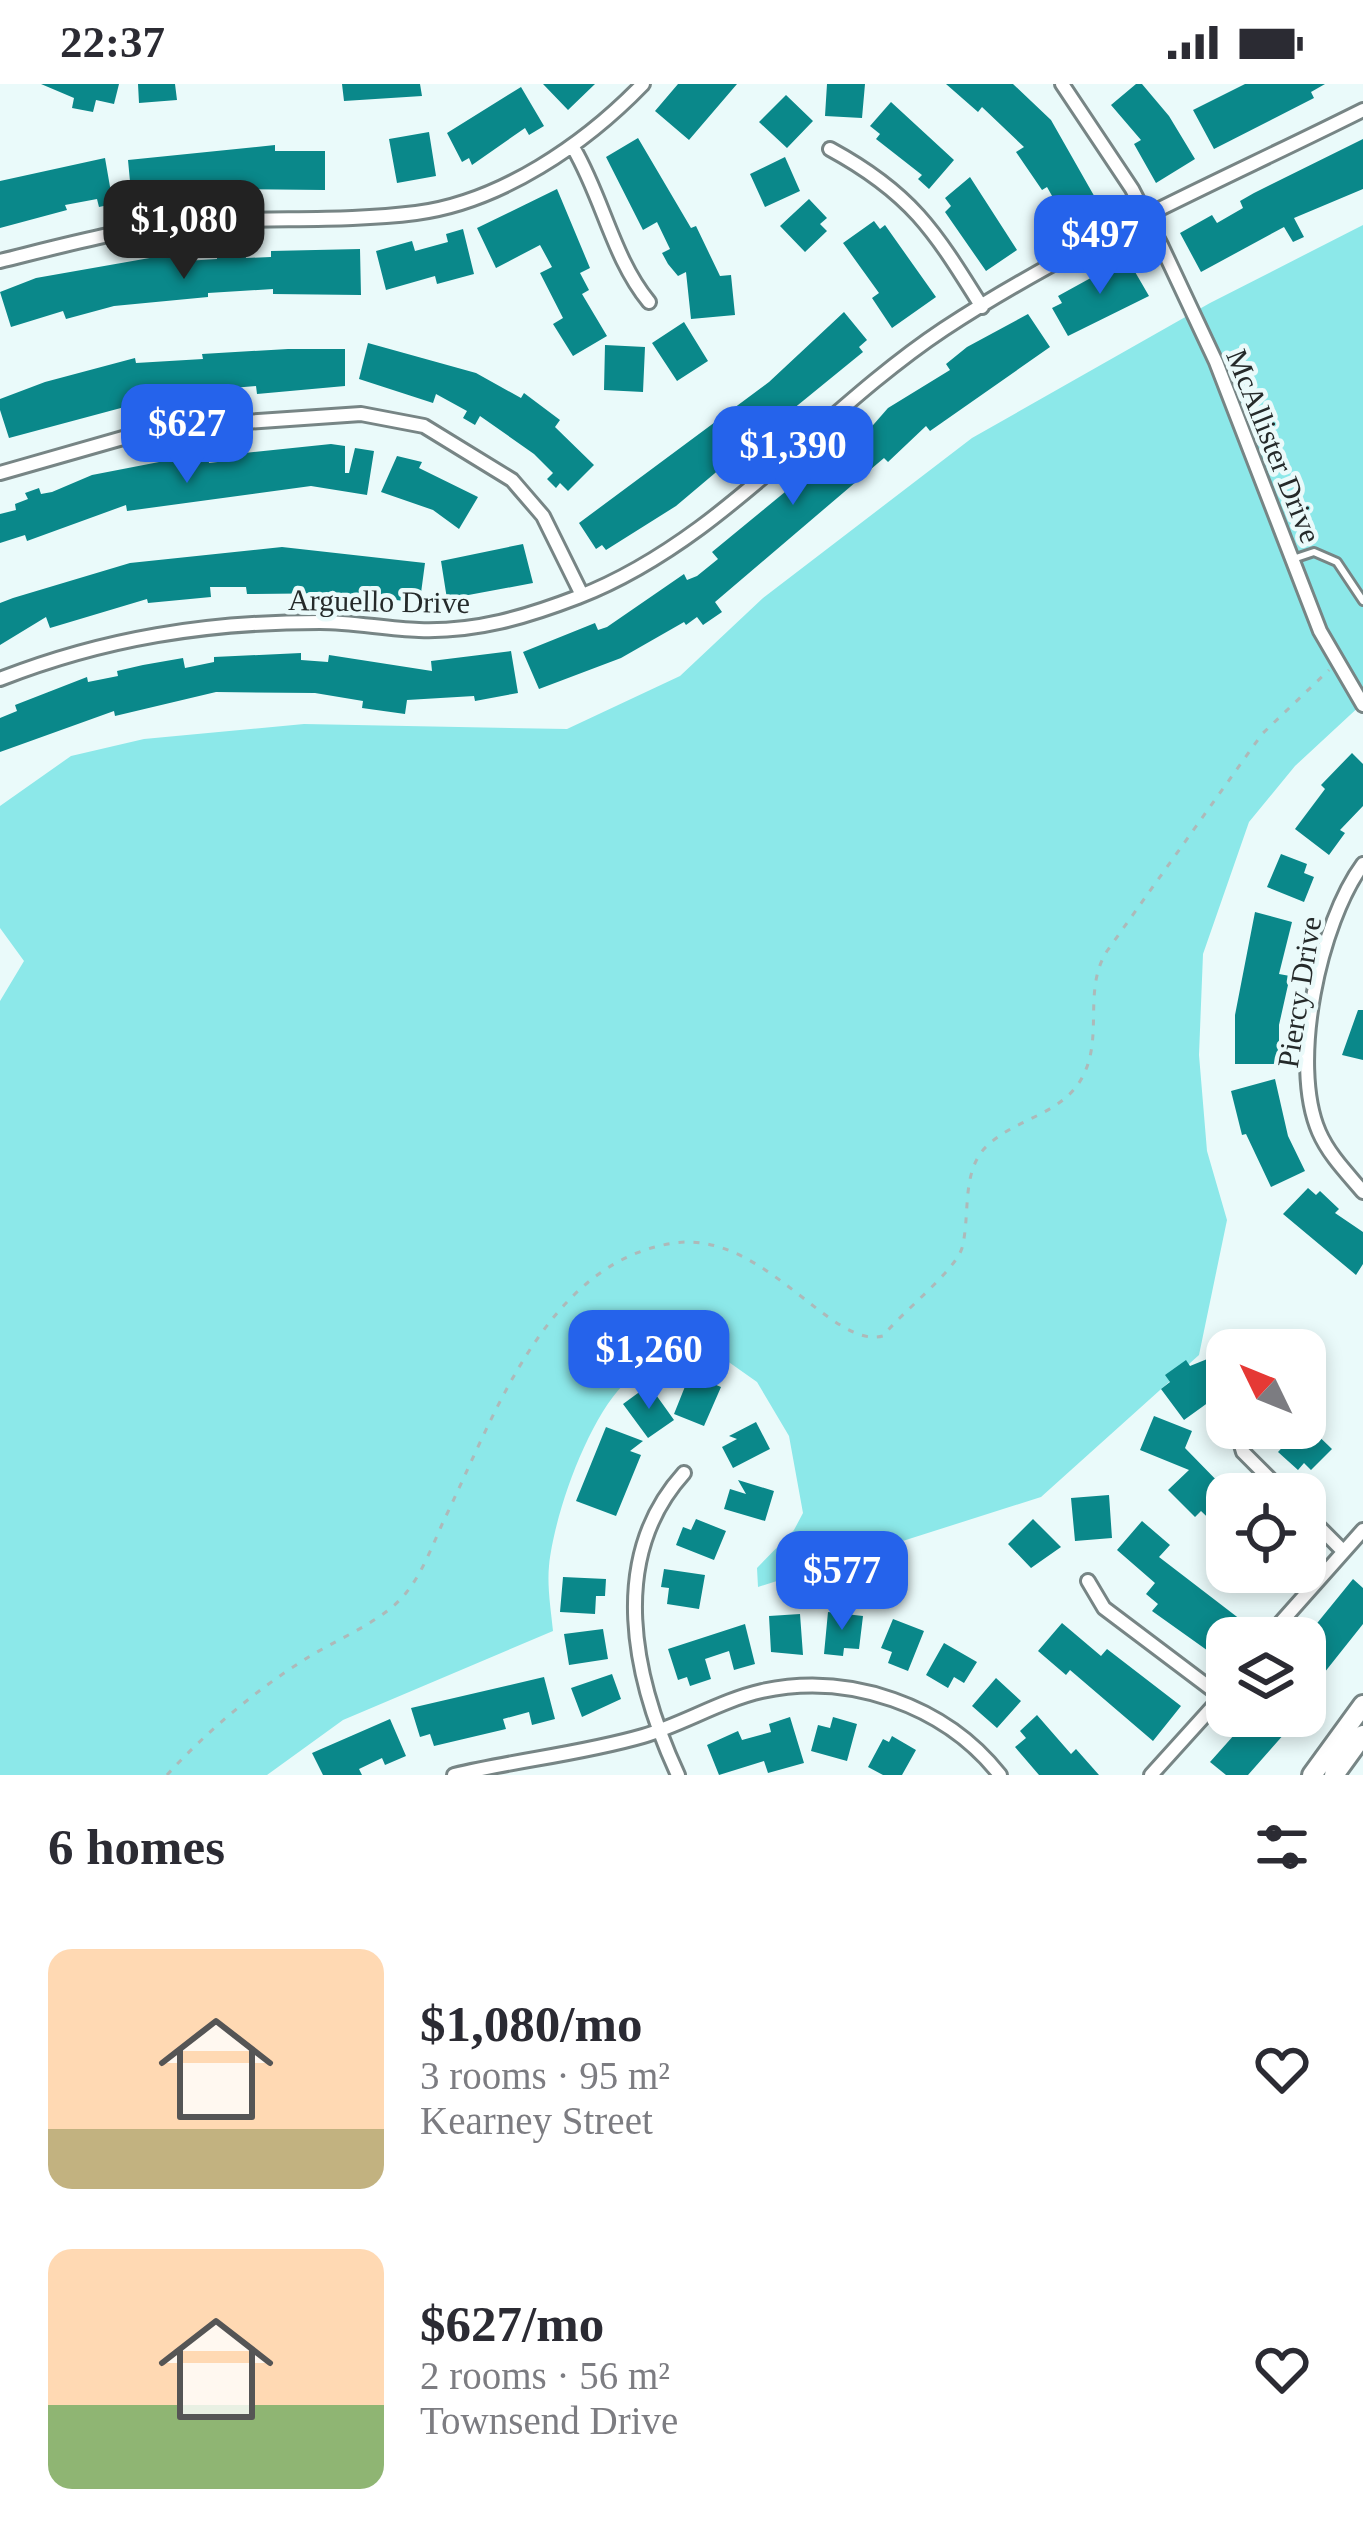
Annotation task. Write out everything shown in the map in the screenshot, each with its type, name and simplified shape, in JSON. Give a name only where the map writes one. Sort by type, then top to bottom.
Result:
[{"type":"main road","points":[[1312,1775],[1363,1705]]},
{"type":"main road","points":[[1334,1775],[1363,1735]]},
{"type":"street","points":[[0,261],[103,235],[194,222],[421,212],[502,185],[574,149],[643,84]]},
{"type":"street","name":"McAllister Drive","points":[[1062,84],[1079,103],[1146,219],[1216,362],[1337,663],[1363,705]]},
{"type":"street","name":"Arguello Drive","points":[[0,679],[111,641],[181,627],[324,622],[422,630],[490,626],[582,595],[641,568],[672,546],[901,362],[982,308],[1363,110]]},
{"type":"street","points":[[830,148],[876,174],[919,211],[982,308]]},
{"type":"street","points":[[574,149],[596,188],[627,275],[649,302]]},
{"type":"street","points":[[0,473],[158,428],[362,414],[424,426],[512,480],[543,516],[582,595]]},
{"type":"street","name":"Piercy Drive","points":[[1363,864],[1346,886],[1328,930],[1307,1053],[1309,1095],[1318,1130],[1363,1192]]},
{"type":"street","points":[[1242,1449],[1264,1473]]},
{"type":"street","points":[[678,1775],[638,1648],[635,1584],[638,1556],[656,1503],[684,1473]]},
{"type":"street","points":[[1285,1617],[1363,1530]]},
{"type":"street","points":[[1326,1534],[1343,1551]]},
{"type":"street","points":[[1088,1580],[1104,1608],[1206,1680]]},
{"type":"street","points":[[454,1775],[491,1771],[662,1730],[758,1691],[837,1685],[925,1713],[1000,1775]]},
{"type":"street","points":[[1151,1775],[1206,1715]]},
{"type":"lane","points":[[1293,559],[1313,552],[1337,562],[1363,601]]},
{"type":"path","points":[[167,1775],[258,1693],[407,1593],[541,1335],[572,1298],[617,1263],[671,1244],[713,1244],[769,1269],[843,1329],[862,1338],[883,1336],[960,1254],[976,1159],[989,1143],[1068,1098],[1081,1080],[1091,1057],[1094,972],[1108,951],[1262,734],[1337,663]]},
{"type":"shaded area","points":[[1363,225],[1363,703],[1295,766],[1249,822],[1203,954],[1199,1055],[1207,1151],[1227,1220],[1199,1355],[1041,1497],[758,1587],[757,1568],[794,1530],[803,1513],[789,1436],[757,1382],[706,1346],[672,1354],[641,1369],[623,1385],[585,1445],[552,1545],[548,1582],[553,1631],[343,1720],[267,1775],[0,1775],[0,1001],[24,961],[0,928],[0,806],[71,756],[144,739],[304,724],[567,729],[680,676],[763,598],[972,438],[1210,303]]},
{"type":"building","points":[[41,84],[119,84],[114,104],[96,100],[93,112],[72,108],[74,98]]},
{"type":"building","points":[[138,84],[175,84],[177,100],[139,103]]},
{"type":"building","points":[[342,84],[420,84],[422,96],[344,101]]},
{"type":"building","points":[[543,84],[595,84],[568,110]]},
{"type":"building","points":[[678,84],[737,84],[689,140],[655,111]]},
{"type":"building","points":[[827,84],[865,84],[862,118],[825,116]]},
{"type":"building","points":[[946,84],[1013,84],[1051,120],[1101,208],[1069,226],[1047,187],[1042,190],[1016,152],[1024,147],[982,107],[978,112]]},
{"type":"building","points":[[1142,84],[1169,116],[1195,159],[1156,183],[1134,144],[1141,140],[1111,105]]},
{"type":"building","points":[[1245,84],[1325,84],[1311,92],[1314,98],[1214,149],[1193,110]]},
{"type":"building","points":[[521,87],[544,126],[529,135],[525,128],[472,165],[469,158],[462,162],[447,133]]},
{"type":"building","points":[[786,95],[813,121],[787,148],[759,122]]},
{"type":"building","points":[[891,102],[954,160],[929,189],[918,179],[922,175],[876,139],[880,134],[870,126]]},
{"type":"building","points":[[429,132],[436,176],[397,183],[389,139]]},
{"type":"building","points":[[638,138],[691,228],[696,226],[720,276],[731,275],[735,315],[691,319],[686,272],[678,276],[668,264],[662,253],[670,249],[657,222],[643,230],[606,157]]},
{"type":"building","points":[[1363,139],[1363,189],[1294,218],[1304,237],[1293,242],[1284,227],[1201,272],[1180,233],[1212,215],[1217,223],[1243,208],[1240,201]]},
{"type":"building","points":[[275,145],[275,151],[325,151],[325,190],[235,189],[141,198],[140,191],[131,192],[128,160]]},
{"type":"building","points":[[785,157],[800,191],[765,207],[750,174]]},
{"type":"building","points":[[105,158],[113,204],[99,207],[97,199],[65,205],[67,210],[0,228],[0,181]]},
{"type":"building","points":[[970,177],[1017,250],[986,271],[945,212],[951,206],[945,198]]},
{"type":"building","points":[[557,189],[590,268],[580,273],[589,290],[582,294],[607,336],[573,356],[553,324],[563,318],[540,273],[552,267],[540,245],[496,268],[477,228]]},
{"type":"building","points":[[809,199],[827,218],[820,224],[827,231],[805,252],[780,226]]},
{"type":"building","points":[[874,221],[880,229],[885,225],[936,297],[892,328],[872,298],[879,293],[843,243]]},
{"type":"building","points":[[463,229],[474,274],[437,284],[435,276],[386,290],[376,251],[412,241],[415,251],[448,242],[446,234]]},
{"type":"building","points":[[360,249],[361,295],[273,294],[273,289],[208,293],[208,297],[114,306],[66,319],[63,311],[11,327],[0,292],[36,278],[161,256],[184,254],[185,261],[217,259],[217,252],[245,251],[246,258],[271,257],[271,251]]},
{"type":"building","points":[[1127,258],[1149,296],[1068,336],[1052,308],[1062,303],[1058,296]]},
{"type":"building","points":[[844,312],[867,340],[859,347],[863,352],[771,427],[765,419],[747,434],[753,441],[676,506],[606,550],[602,545],[596,549],[579,523],[769,382]]},
{"type":"building","points":[[1028,314],[1050,347],[930,431],[926,426],[888,462],[884,458],[715,602],[722,612],[703,625],[697,617],[684,622],[621,658],[539,689],[523,652],[595,623],[598,630],[607,627],[684,574],[687,580],[697,576],[718,559],[712,552],[847,441],[853,448],[888,408],[950,370],[946,364],[967,347]]},
{"type":"building","points":[[684,322],[708,361],[677,381],[652,343]]},
{"type":"building","points":[[368,343],[476,373],[521,398],[524,393],[560,420],[555,427],[594,465],[568,491],[560,483],[556,488],[547,479],[553,473],[534,454],[480,416],[475,425],[463,418],[467,411],[436,394],[433,403],[359,379]]},
{"type":"building","points":[[605,345],[645,347],[643,392],[604,390]]},
{"type":"building","points":[[288,349],[345,349],[345,386],[257,394],[256,386],[232,388],[232,394],[147,401],[9,438],[0,410],[0,399],[135,358],[136,363]]},
{"type":"building","points":[[345,446],[345,473],[349,473],[355,448],[374,451],[367,495],[311,486],[127,511],[126,505],[27,541],[25,535],[0,543],[0,514],[16,510],[15,504],[28,499],[25,493],[39,488],[41,494],[52,492],[92,475],[190,456],[208,455],[209,463],[235,460],[235,454]]},
{"type":"building","points":[[397,456],[422,462],[419,468],[478,497],[459,529],[433,510],[381,492]]},
{"type":"building","points":[[523,544],[533,583],[447,599],[441,561]]},
{"type":"building","points":[[282,547],[425,563],[421,593],[413,592],[411,602],[345,593],[247,594],[246,587],[210,587],[211,597],[148,603],[147,599],[50,628],[46,617],[0,645],[0,603],[13,598],[130,563]]},
{"type":"building","points":[[511,651],[518,693],[475,701],[474,696],[407,700],[405,714],[362,708],[363,701],[315,693],[216,692],[115,716],[114,711],[0,752],[0,718],[17,711],[15,705],[87,677],[88,682],[118,676],[117,671],[143,665],[183,658],[185,668],[214,662],[214,657],[301,653],[301,660],[328,662],[329,655],[432,671],[431,661]]},
{"type":"building","points":[[1352,753],[1363,764],[1363,806],[1340,830],[1345,833],[1329,855],[1295,829],[1325,789],[1321,785]]},
{"type":"building","points":[[1281,854],[1307,864],[1304,873],[1314,877],[1304,902],[1267,887]]},
{"type":"building","points":[[1255,912],[1292,922],[1279,974],[1290,976],[1279,1025],[1279,1064],[1235,1064],[1235,1015]]},
{"type":"building","points":[[1358,1010],[1363,1010],[1363,1060],[1342,1055]]},
{"type":"building","points":[[1275,1079],[1288,1136],[1305,1171],[1271,1187],[1246,1134],[1242,1135],[1231,1091]]},
{"type":"building","points":[[1308,1188],[1316,1195],[1320,1191],[1339,1209],[1335,1213],[1363,1232],[1363,1264],[1356,1275],[1283,1214]]},
{"type":"building","points":[[1186,1360],[1190,1366],[1206,1360],[1206,1404],[1184,1420],[1161,1389],[1170,1382],[1165,1375]]},
{"type":"building","points":[[690,1374],[721,1387],[704,1426],[674,1414]]},
{"type":"building","points":[[649,1385],[674,1420],[648,1438],[623,1404]]},
{"type":"building","points":[[1154,1416],[1192,1431],[1185,1448],[1209,1473],[1206,1516],[1201,1511],[1195,1517],[1168,1490],[1189,1470],[1140,1450]]},
{"type":"building","points":[[756,1422],[770,1449],[733,1468],[722,1447],[737,1439],[729,1436]]},
{"type":"building","points":[[606,1427],[643,1441],[630,1451],[641,1455],[616,1516],[576,1501]]},
{"type":"building","points":[[1326,1443],[1332,1449],[1311,1470],[1304,1463],[1298,1470],[1278,1452],[1326,1449]]},
{"type":"building","points":[[738,1480],[774,1491],[765,1521],[724,1509],[730,1489],[746,1494]]},
{"type":"building","points":[[1109,1495],[1112,1538],[1075,1541],[1071,1498]]},
{"type":"building","points":[[696,1519],[726,1531],[714,1560],[676,1545],[683,1527],[691,1530]]},
{"type":"building","points":[[1033,1519],[1061,1547],[1031,1568],[1008,1544]]},
{"type":"building","points":[[1142,1521],[1170,1545],[1159,1557],[1237,1617],[1206,1617],[1206,1649],[1152,1611],[1158,1604],[1146,1594],[1155,1583],[1117,1550]]},
{"type":"building","points":[[664,1569],[705,1575],[699,1609],[667,1604],[669,1588],[661,1587]]},
{"type":"building","points":[[563,1577],[606,1579],[605,1596],[596,1596],[595,1614],[560,1612]]},
{"type":"building","points":[[1353,1579],[1363,1588],[1363,1624],[1326,1671],[1326,1617],[1322,1617]]},
{"type":"building","points":[[828,1612],[863,1616],[859,1649],[844,1648],[843,1656],[824,1654]]},
{"type":"building","points":[[800,1614],[803,1655],[771,1652],[769,1616]]},
{"type":"building","points":[[893,1619],[924,1631],[908,1671],[888,1663],[892,1652],[881,1648]]},
{"type":"building","points":[[1062,1623],[1101,1656],[1107,1649],[1181,1706],[1153,1741],[1070,1670],[1066,1675],[1038,1651]]},
{"type":"building","points":[[745,1624],[755,1664],[734,1670],[729,1651],[705,1659],[711,1679],[690,1686],[687,1677],[678,1680],[668,1649]]},
{"type":"building","points":[[603,1629],[608,1659],[569,1665],[564,1634]]},
{"type":"building","points":[[944,1643],[977,1662],[964,1683],[954,1677],[948,1688],[926,1675]]},
{"type":"building","points":[[612,1674],[621,1699],[582,1717],[571,1688]]},
{"type":"building","points":[[544,1677],[555,1719],[532,1725],[529,1712],[503,1719],[506,1729],[434,1746],[430,1734],[420,1737],[411,1708]]},
{"type":"building","points":[[996,1678],[1021,1701],[997,1728],[972,1706]]},
{"type":"building","points":[[1037,1715],[1071,1754],[1076,1749],[1099,1775],[1039,1775],[1015,1747],[1026,1738],[1020,1731]]},
{"type":"building","points":[[790,1717],[804,1763],[768,1773],[764,1761],[719,1775],[707,1745],[738,1731],[742,1740],[771,1732],[769,1724]]},
{"type":"building","points":[[833,1717],[857,1724],[847,1761],[811,1751],[818,1725],[830,1728]]},
{"type":"building","points":[[390,1719],[406,1756],[385,1765],[382,1758],[359,1769],[362,1775],[323,1775],[312,1753]]},
{"type":"building","points":[[892,1736],[916,1750],[902,1775],[883,1775],[868,1767],[883,1739],[889,1742]]},
{"type":"building","points":[[1232,1737],[1281,1737],[1248,1775],[1226,1775],[1210,1762]]}]
